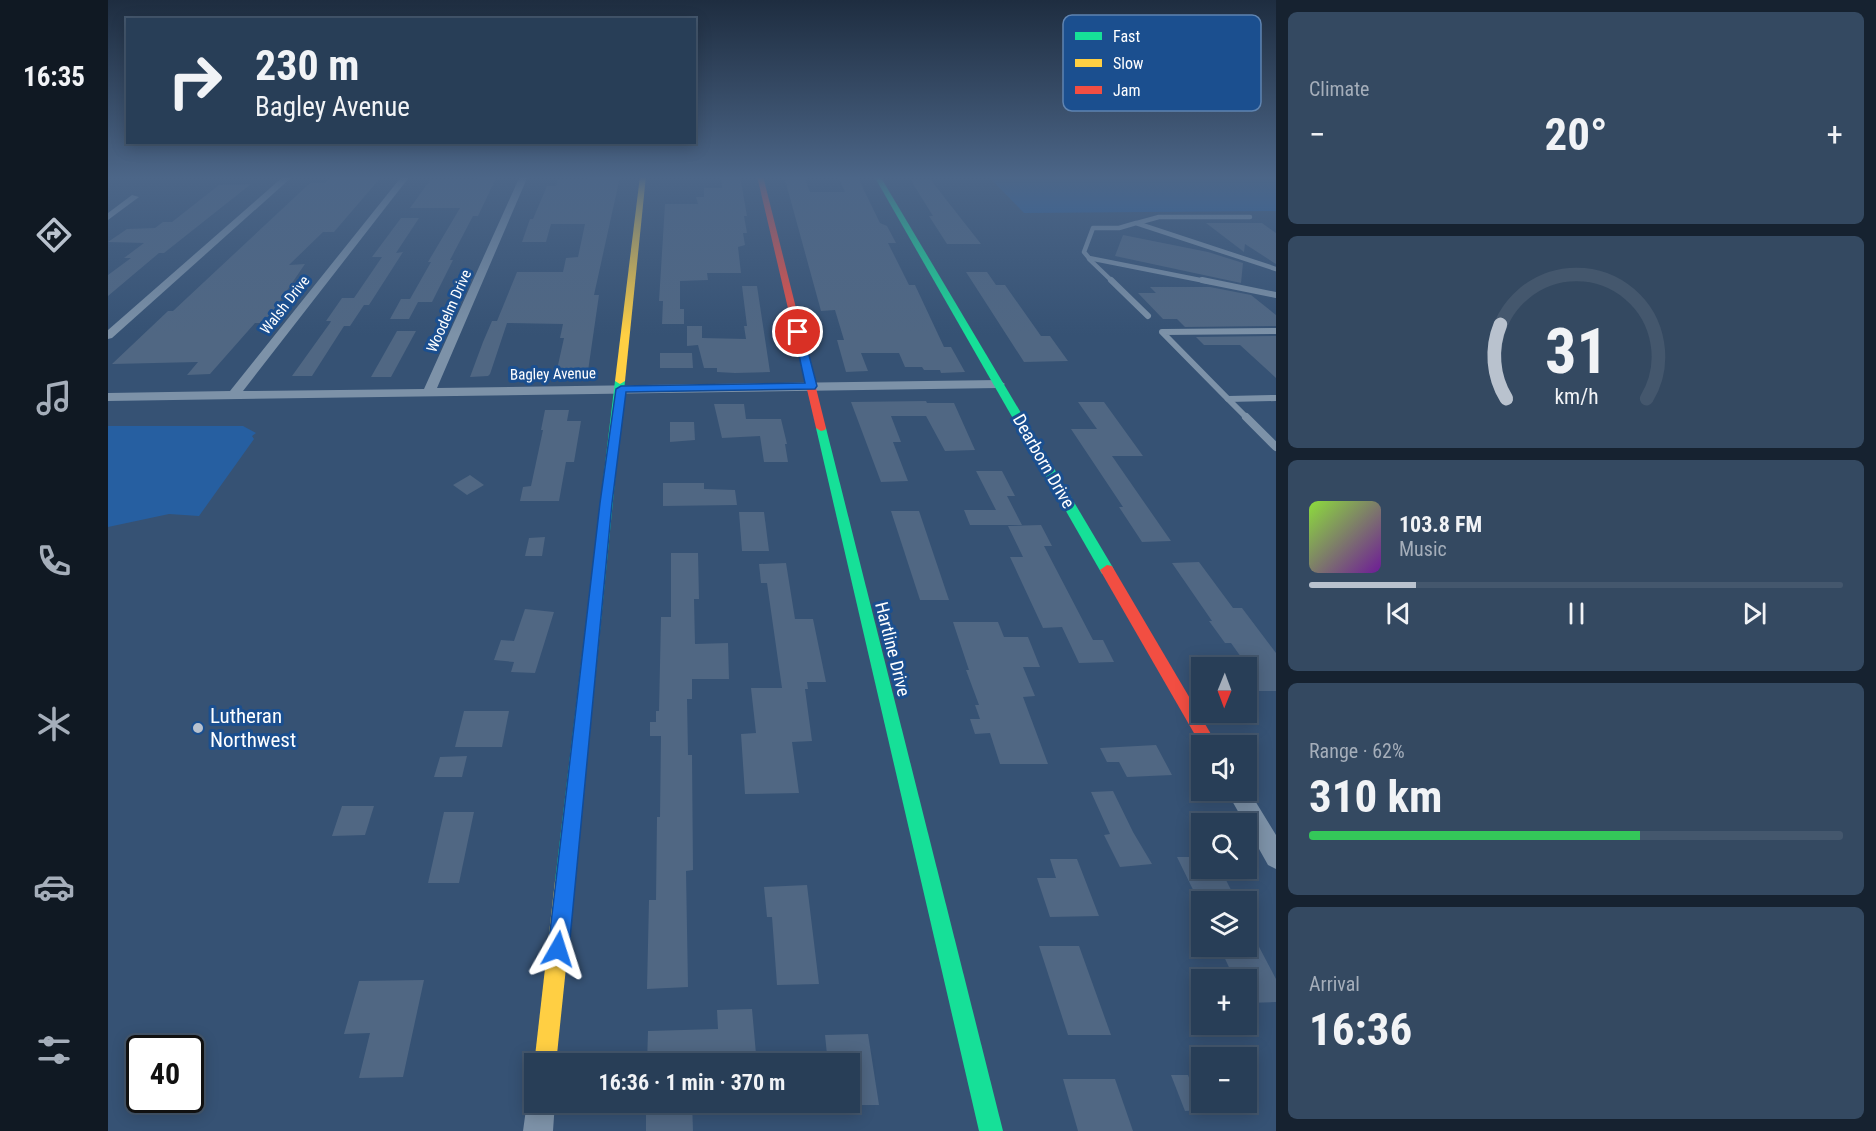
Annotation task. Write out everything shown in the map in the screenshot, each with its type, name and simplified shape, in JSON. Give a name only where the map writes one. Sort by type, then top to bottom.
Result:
[{"type":"street","points":[[108,336],[229,229]]},
{"type":"street","name":"Walsh Drive","points":[[233,396],[364,229]]},
{"type":"street","name":"Woodelm Drive","points":[[429,392],[501,229]]},
{"type":"street","points":[[546,1053],[638,229]]},
{"type":"street","name":"Hartline Drive","points":[[773,229],[991,1131]]},
{"type":"street","name":"Dearborn Drive","points":[[908,229],[1204,735]]},
{"type":"street","name":"Bagley Avenue","points":[[110,398],[999,384]]},
{"type":"street","points":[[1243,801],[1276,857]]},
{"type":"street","points":[[538,1131],[540,1113]]},
{"type":"lane","points":[[1093,229],[1084,252],[1148,316]]},
{"type":"lane","points":[[1154,229],[1276,269]]},
{"type":"lane","points":[[1089,258],[1276,295]]},
{"type":"lane","points":[[1276,331],[1162,332],[1276,447]]},
{"type":"lane","points":[[1228,399],[1276,398]]},
{"type":"shaded area","points":[[108,426],[243,426],[256,433],[199,516],[169,514],[108,527]]},
{"type":"building","points":[[127,229],[195,229],[164,253],[159,253],[108,296],[108,275],[131,258],[124,258],[144,243],[108,242]]},
{"type":"building","points":[[261,229],[337,229],[334,232],[323,232],[289,265],[305,264],[273,311],[262,323],[255,323],[210,374],[187,375],[198,362],[112,364],[168,311],[173,311]]},
{"type":"building","points":[[393,229],[412,229],[396,253],[403,252],[369,305],[364,305],[350,326],[344,326],[312,376],[292,376],[330,323],[331,321],[326,321],[342,298],[354,298],[382,257],[372,257]]},
{"type":"building","points":[[448,229],[466,229],[432,302],[418,302],[409,319],[390,319],[401,299],[410,299],[431,262],[428,262]]},
{"type":"building","points":[[527,229],[550,229],[546,242],[522,242]]},
{"type":"building","points":[[584,229],[609,229],[594,295],[599,295],[588,371],[582,371],[581,374],[556,374],[564,338],[560,338],[563,324],[507,323],[490,374],[470,377],[492,321],[497,321],[517,272],[563,272],[566,258],[578,257]]},
{"type":"building","points":[[663,229],[746,229],[747,233],[743,233],[745,245],[738,247],[741,273],[707,273],[708,280],[680,281],[680,309],[684,309],[684,324],[662,324],[663,301],[659,301]]},
{"type":"building","points":[[798,229],[888,229],[896,243],[888,243],[909,285],[915,285],[944,347],[951,347],[965,372],[941,373],[940,370],[924,370],[922,367],[905,367],[899,353],[861,353],[868,371],[846,372],[837,340],[844,340],[835,310],[821,311]]},
{"type":"building","points":[[937,229],[969,229],[981,244],[947,244]]},
{"type":"building","points":[[1214,229],[1270,229],[1276,233],[1276,264],[1245,244],[1244,252]]},
{"type":"building","points":[[1123,235],[1208,252],[1243,263],[1241,283],[1115,256]]},
{"type":"building","points":[[966,272],[987,272],[996,285],[1005,285],[1041,336],[1050,336],[1068,361],[1024,362]]},
{"type":"building","points":[[742,286],[757,286],[770,372],[717,372],[717,368],[704,368],[698,345],[687,346],[687,326],[702,326],[702,338],[746,339],[744,326],[747,326]]},
{"type":"building","points":[[1150,287],[1210,287],[1251,295],[1276,315],[1276,326],[1185,327],[1177,319],[1163,319],[1138,293],[1156,293]]},
{"type":"building","points":[[397,331],[416,331],[391,377],[371,377]]},
{"type":"building","points":[[1276,336],[1276,378],[1240,345],[1204,345],[1196,337]]},
{"type":"building","points":[[660,353],[692,353],[693,368],[660,368]]},
{"type":"building","points":[[926,401],[927,403],[954,403],[975,450],[945,451],[926,416],[891,416],[901,442],[893,442],[908,481],[881,482],[851,402]]},
{"type":"building","points":[[1078,402],[1104,402],[1143,456],[1112,456],[1171,541],[1142,542],[1119,507],[1123,507],[1071,429],[1097,429]]},
{"type":"building","points":[[714,404],[744,404],[746,419],[781,419],[787,444],[785,444],[788,462],[764,462],[760,436],[722,438]]},
{"type":"building","points":[[545,410],[569,410],[567,421],[581,421],[574,462],[566,462],[559,501],[520,501],[523,487],[531,486]]},
{"type":"building","points":[[670,422],[694,422],[695,440],[670,442]]},
{"type":"building","points":[[976,471],[1002,471],[1015,496],[1007,496],[1022,525],[970,525],[964,510],[996,510]]},
{"type":"building","points":[[470,475],[484,485],[467,495],[453,485]]},
{"type":"building","points":[[663,483],[704,483],[704,489],[735,490],[737,505],[663,506]]},
{"type":"building","points":[[891,511],[919,511],[949,600],[920,600]]},
{"type":"building","points":[[739,512],[764,512],[769,551],[742,551]]},
{"type":"building","points":[[1041,525],[1052,546],[1044,546],[1093,640],[1103,640],[1114,662],[1079,663],[1062,627],[1043,628],[1010,557],[1023,557],[1008,526]]},
{"type":"building","points":[[545,537],[542,556],[525,556],[529,538]]},
{"type":"building","points":[[671,553],[698,553],[699,599],[694,599],[695,644],[728,643],[729,679],[692,679],[692,699],[687,699],[688,755],[692,755],[693,870],[686,871],[688,987],[647,989],[649,900],[656,900],[661,736],[650,736],[650,722],[656,722],[656,711],[659,711],[661,617],[671,617]]},
{"type":"building","points":[[1199,562],[1233,608],[1242,608],[1276,653],[1276,691],[1259,691],[1257,688],[1257,657],[1241,657],[1231,643],[1225,643],[1172,563]]},
{"type":"building","points":[[786,563],[795,619],[813,619],[826,682],[807,682],[808,689],[805,689],[812,741],[792,742],[799,793],[745,794],[741,734],[756,733],[751,688],[782,688],[767,583],[761,583],[759,564]]},
{"type":"building","points":[[525,609],[554,612],[535,673],[511,672],[514,662],[494,660],[501,640],[514,641]]},
{"type":"building","points":[[953,622],[998,622],[1004,637],[1028,637],[1040,667],[1023,667],[1035,696],[1023,697],[1048,764],[1000,764],[990,733],[975,734],[970,719],[980,719],[975,705],[979,705],[966,670],[969,670]]},
{"type":"building","points":[[464,711],[509,711],[502,747],[455,747]]},
{"type":"building","points":[[1156,745],[1172,775],[1127,777],[1119,762],[1107,762],[1100,748]]},
{"type":"building","points":[[467,756],[462,777],[434,777],[440,757]]},
{"type":"building","points":[[1113,791],[1152,864],[1120,867],[1104,835],[1110,834],[1091,792]]},
{"type":"building","points":[[342,806],[374,806],[365,835],[332,836]]},
{"type":"building","points":[[444,812],[474,812],[459,883],[428,883]]},
{"type":"building","points":[[1177,857],[1191,857],[1191,879],[1226,879],[1232,891],[1194,891]]},
{"type":"building","points":[[1050,859],[1077,859],[1099,916],[1050,917],[1037,878],[1056,878]]},
{"type":"building","points":[[807,885],[819,984],[777,985],[772,917],[767,917],[764,887]]},
{"type":"building","points":[[1257,943],[1276,979],[1276,1002],[1257,1003],[1257,969],[1230,969],[1224,957],[1257,957]]},
{"type":"building","points":[[1039,946],[1079,946],[1111,1035],[1068,1035]]},
{"type":"building","points":[[424,980],[403,1077],[359,1078],[370,1033],[344,1034],[359,981]]},
{"type":"building","points":[[752,1009],[756,1053],[647,1053],[648,1031],[718,1029],[717,1010]]},
{"type":"building","points":[[868,1034],[879,1105],[860,1105],[860,1053],[827,1053],[825,1035]]},
{"type":"building","points":[[1171,1075],[1188,1075],[1191,1082],[1191,1111],[1185,1111]]},
{"type":"building","points":[[1063,1079],[1115,1079],[1133,1131],[1078,1131]]},
{"type":"building","points":[[646,1113],[692,1113],[693,1131],[646,1131]]},
{"type":"traffic: fast","points":[[908,229],[1107,570]]},
{"type":"traffic: fast","points":[[565,881],[620,381]]},
{"type":"traffic: fast","points":[[821,428],[991,1131]]},
{"type":"traffic: slow","points":[[620,381],[637,229]]},
{"type":"traffic: slow","points":[[546,1053],[565,881]]},
{"type":"traffic: jam","points":[[773,229],[821,428]]},
{"type":"traffic: jam","points":[[1107,570],[1204,735]]},
{"type":"place","name":"Lutheran Northwest","points":[[198,728]]},
{"type":"route","points":[[558,949],[606,503],[621,389],[811,386],[798,332]]}]
